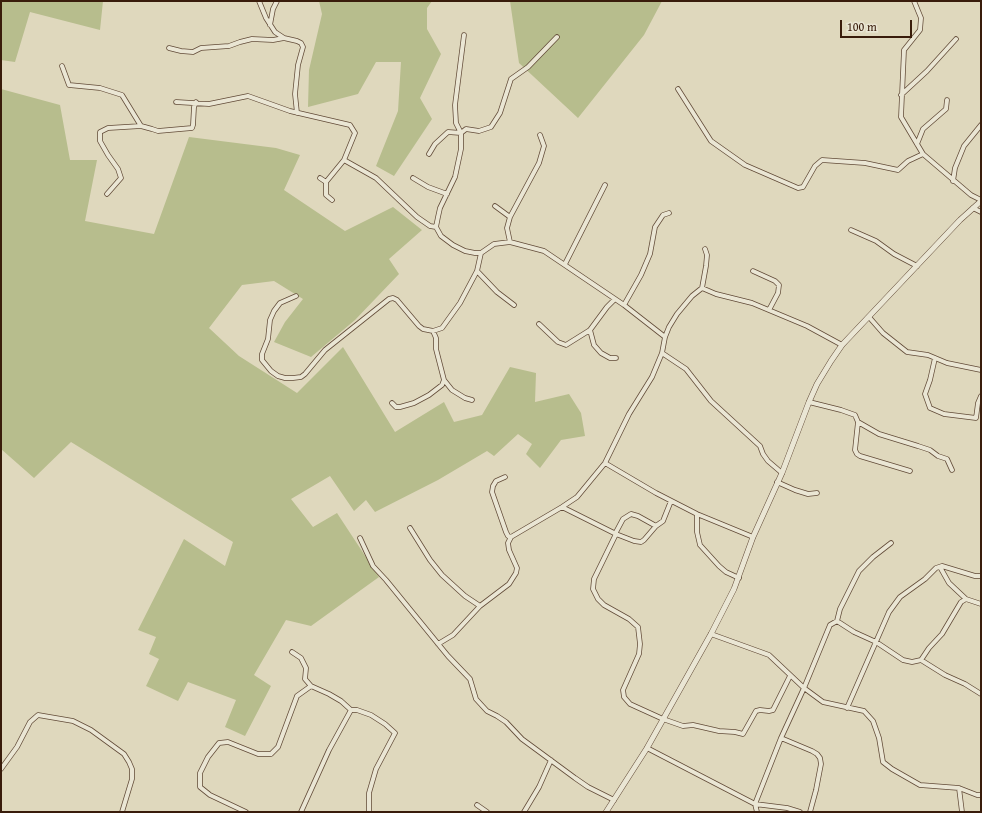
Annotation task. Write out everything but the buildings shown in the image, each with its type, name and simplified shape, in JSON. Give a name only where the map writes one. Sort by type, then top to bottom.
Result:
[{"type":"street","points":[[259,1],[274,32],[284,38]]},
{"type":"street","points":[[270,25],[273,9],[277,1]]},
{"type":"street","points":[[606,812],[647,748],[711,634],[739,578],[753,537],[782,473],[817,384],[842,345],[960,220],[981,200],[971,195],[953,181],[923,154],[901,117],[904,50],[920,30],[921,18],[914,1]]},
{"type":"street","points":[[464,35],[454,105],[456,123],[461,133],[461,149],[456,177],[440,208],[436,227],[441,236],[453,245],[465,251],[481,253],[494,244],[510,242],[544,251],[624,305],[666,337]]},
{"type":"street","points":[[429,154],[435,144],[448,132],[461,133],[466,129],[479,132],[491,127],[500,113],[512,79],[528,66],[557,37]]},
{"type":"street","points":[[169,48],[193,52],[201,48],[229,46],[252,39],[268,40],[284,38],[298,40],[302,47],[298,65],[295,94],[297,113]]},
{"type":"street","points":[[902,95],[927,72],[956,39]]},
{"type":"street","points":[[62,66],[69,85],[100,88],[122,95],[141,126]]},
{"type":"street","points":[[678,90],[711,141],[745,165],[798,188],[803,187],[815,166],[822,160],[865,163],[898,170],[908,161],[923,154]]},
{"type":"street","points":[[176,102],[196,102],[209,104],[248,96],[297,113],[350,125],[355,133],[344,160],[326,182],[326,195],[332,200]]},
{"type":"street","points":[[917,144],[923,129],[946,108],[946,100]]},
{"type":"street","points":[[106,194],[121,178],[118,169],[108,156],[100,141],[100,132],[108,128],[141,126],[158,131],[192,128],[194,107],[196,102]]},
{"type":"street","points":[[953,181],[955,168],[964,146],[981,125]]},
{"type":"street","points":[[510,242],[507,228],[510,217],[539,163],[544,146],[540,135]]},
{"type":"street","points":[[344,160],[376,178],[417,217],[430,226],[436,227]]},
{"type":"street","points":[[320,178],[326,182]]},
{"type":"street","points":[[413,178],[428,187],[447,194]]},
{"type":"street","points":[[564,264],[605,185]]},
{"type":"street","points":[[495,206],[510,217]]},
{"type":"street","points":[[973,208],[981,212]]},
{"type":"street","points":[[624,305],[641,275],[650,254],[655,227],[663,215],[669,213]]},
{"type":"street","points":[[851,230],[876,241],[894,254],[917,266]]},
{"type":"street","points":[[438,644],[453,635],[480,606],[509,584],[516,574],[517,568],[509,550],[508,543],[511,537],[577,497],[605,463],[629,414],[652,377],[662,353],[666,337],[677,314],[692,296],[702,288],[707,255],[705,249]]},
{"type":"street","points":[[296,296],[280,303],[274,311],[270,320],[268,339],[262,354],[262,360],[272,372],[278,376],[286,378],[301,377],[305,374],[324,350],[389,299],[393,298],[397,300],[423,329],[433,331],[442,328],[451,317],[477,272],[481,253]]},
{"type":"street","points":[[753,271],[775,281],[779,285],[778,293],[769,310]]},
{"type":"street","points":[[477,272],[497,292],[514,305]]},
{"type":"street","points":[[702,288],[716,294],[752,302],[813,329],[842,345]]},
{"type":"street","points":[[539,324],[558,342],[566,345],[590,330],[607,306],[615,299]]},
{"type":"street","points":[[869,317],[883,333],[907,352],[928,355],[947,363],[981,370]]},
{"type":"street","points":[[590,330],[594,345],[601,353],[610,358],[616,358]]},
{"type":"street","points":[[433,331],[436,338],[436,349],[444,380],[452,390],[465,398],[472,400]]},
{"type":"street","points":[[662,353],[686,369],[711,401],[760,446],[768,461],[782,473]]},
{"type":"street","points":[[935,358],[925,394],[930,408],[944,414],[976,418],[978,403],[981,396]]},
{"type":"street","points":[[392,402],[396,407],[400,407],[422,399],[439,388],[444,380]]},
{"type":"street","points":[[809,402],[855,415],[858,422],[855,450],[857,454],[910,471]]},
{"type":"street","points":[[858,422],[879,434],[930,450],[938,456],[947,458],[952,470]]},
{"type":"street","points":[[605,463],[671,501],[697,514],[753,537]]},
{"type":"street","points":[[506,476],[496,481],[492,492],[506,532],[508,536],[511,537]]},
{"type":"street","points":[[777,482],[808,494],[818,493]]},
{"type":"street","points":[[562,507],[616,534],[641,542],[649,536],[656,526],[663,521],[671,501]]},
{"type":"street","points":[[656,526],[638,516],[631,514],[623,519],[594,579],[593,589],[598,599],[638,627],[640,644],[638,654],[623,690],[624,697],[630,704],[663,719],[683,726],[693,725],[719,731],[742,734],[756,711],[760,710],[769,712],[773,710],[790,676]]},
{"type":"street","points":[[697,514],[697,532],[700,545],[726,572],[739,578]]},
{"type":"street","points":[[410,528],[430,560],[442,575],[465,596],[480,606]]},
{"type":"street","points":[[360,538],[373,566],[438,644],[470,679],[476,699],[487,712],[506,722],[522,739],[588,787],[614,800]]},
{"type":"street","points":[[755,804],[781,738],[804,688],[830,625],[837,621],[840,609],[859,571],[873,557],[891,543]]},
{"type":"street","points":[[847,708],[889,612],[900,597],[925,579],[936,568],[942,566],[953,568],[975,576],[981,576]]},
{"type":"street","points":[[940,567],[949,583],[966,599],[981,604]]},
{"type":"street","points":[[837,621],[854,632],[876,642],[903,660],[912,662],[921,660],[929,648],[942,634],[961,602],[966,599]]},
{"type":"street","points":[[711,634],[764,653],[775,660],[790,676],[823,702],[847,708],[856,708],[864,711],[873,720],[879,738],[883,762],[892,769],[920,785],[960,788],[977,795],[981,795]]},
{"type":"street","points":[[292,652],[301,658],[306,668],[305,679],[311,686],[341,701],[351,710],[357,710],[371,715],[395,733],[376,769],[369,793],[369,812]]},
{"type":"street","points":[[921,660],[945,675],[965,684],[981,694]]},
{"type":"street","points":[[246,812],[210,795],[200,787],[200,773],[208,757],[219,743],[228,742],[258,754],[271,754],[278,747],[297,696],[311,686]]},
{"type":"street","points":[[300,812],[329,750],[351,710]]},
{"type":"street","points":[[1,769],[17,747],[30,722],[38,715],[73,721],[91,730],[124,754],[129,762],[132,768],[132,779],[122,812]]},
{"type":"street","points":[[781,738],[812,751],[820,758],[820,771],[810,812]]},
{"type":"street","points":[[647,748],[751,800],[755,804],[758,812]]},
{"type":"street","points":[[524,812],[539,787],[551,760]]},
{"type":"street","points":[[960,788],[962,812]]},
{"type":"street","points":[[755,804],[787,808],[800,812]]},
{"type":"street","points":[[477,805],[487,812]]},
{"type":"street","points":[[233,812],[235,807]]},
{"type":"green space","points":[[1,1],[103,1],[100,30],[30,12],[15,62],[1,60]]},
{"type":"green space","points":[[319,1],[432,1],[427,8],[427,29],[441,54],[420,98],[432,119],[394,176],[376,166],[398,111],[401,62],[376,62],[358,94],[308,107],[309,70],[322,14]]},
{"type":"green space","points":[[510,1],[662,1],[644,35],[578,118],[519,63]]},
{"type":"green space","points":[[1,89],[60,105],[70,160],[97,160],[85,221],[154,234],[189,137],[276,148],[300,155],[284,190],[345,231],[393,207],[422,230],[389,259],[399,274],[355,320],[311,357],[274,342],[285,322],[303,299],[274,281],[242,285],[209,328],[239,356],[297,393],[343,347],[395,432],[444,402],[454,422],[482,415],[510,367],[536,373],[535,402],[569,394],[581,413],[585,436],[561,440],[540,468],[526,454],[532,444],[518,434],[494,456],[487,451],[438,480],[375,512],[366,500],[354,511],[330,476],[291,499],[313,527],[337,513],[379,577],[311,626],[286,620],[254,675],[271,686],[245,736],[225,727],[236,700],[188,682],[178,701],[146,686],[159,659],[149,654],[156,637],[138,630],[184,539],[225,566],[233,542],[71,442],[34,478],[1,449]]}]
